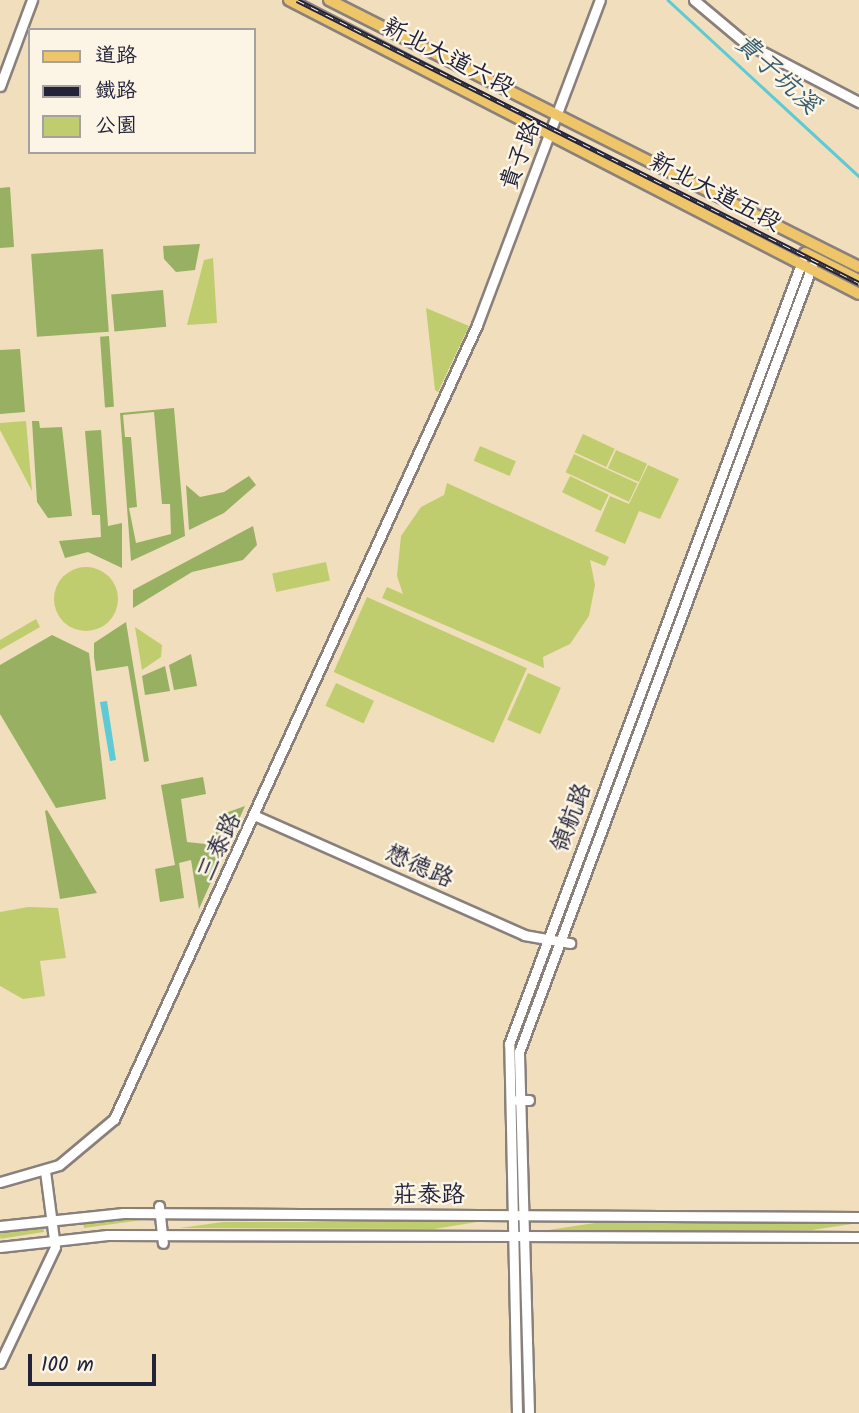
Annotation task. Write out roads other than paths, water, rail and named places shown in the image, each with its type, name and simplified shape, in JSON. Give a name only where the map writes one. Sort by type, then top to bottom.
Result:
[{"type":"main road","name":"新北大道六段","points":[[289,0],[550,133]]},
{"type":"main road","name":"新北大道六段","points":[[329,0],[557,115]]},
{"type":"main road","name":"新北大道五段","points":[[557,115],[799,241],[859,267]]},
{"type":"main road","name":"新北大道五段","points":[[550,133],[800,256],[859,280]]},
{"type":"main road","points":[[799,241],[800,256],[813,267],[859,294]]},
{"type":"street","points":[[0,86],[32,0]]},
{"type":"street","name":"貴子路","points":[[477,325],[600,0]]},
{"type":"street","points":[[694,0],[744,42],[859,102]]},
{"type":"street","name":"領航路","points":[[517,1413],[509,1236],[507,1057],[546,941],[800,256]]},
{"type":"street","name":"領航路","points":[[529,1413],[517,1100],[519,1052],[813,267]]},
{"type":"street","name":"三泰路","points":[[45,1171],[114,1119],[257,816],[477,325]]},
{"type":"street","points":[[739,426],[763,435]]},
{"type":"street","points":[[635,737],[646,741]]},
{"type":"street","name":"懋德路","points":[[257,816],[546,941],[570,943]]},
{"type":"street","points":[[517,1100],[529,1100]]},
{"type":"street","points":[[0,1182],[45,1171],[54,1238],[0,1363]]},
{"type":"street","points":[[160,1210],[163,1239]]},
{"type":"street","name":"莊泰路","points":[[0,1226],[52,1217],[160,1210],[509,1216],[859,1216]]},
{"type":"street","name":"莊泰路","points":[[0,1247],[54,1238],[859,1237]]},
{"type":"water","points":[[107,701],[116,760],[110,761],[100,702]]},
{"type":"waterway","name":"貴子坑溪","points":[[668,0],[859,176]]},
{"type":"railway","points":[[297,0],[859,283]]}]
